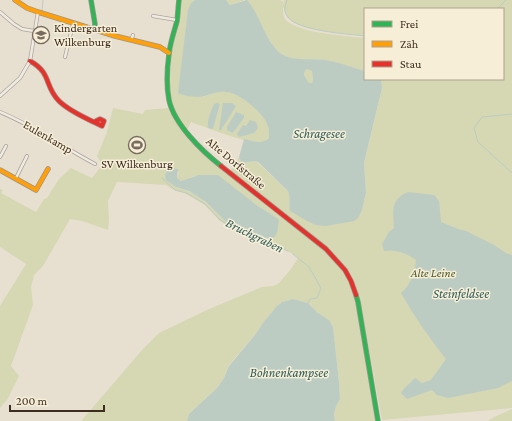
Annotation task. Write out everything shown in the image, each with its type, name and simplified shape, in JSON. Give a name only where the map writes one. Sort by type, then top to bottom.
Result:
[{"type":"street","points":[[15,0],[27,8],[38,12],[73,24],[130,40],[163,47],[169,45],[172,41]]},
{"type":"street","points":[[91,0],[95,24],[94,30]]},
{"type":"street","name":"Alte Dorfstraße","points":[[179,0],[177,20],[169,53],[167,86],[169,102],[176,118],[186,132],[212,159],[326,249],[345,270],[351,280],[358,302],[378,421]]},
{"type":"street","points":[[0,12],[22,29],[34,31]]},
{"type":"street","points":[[0,96],[20,78],[30,61],[38,12]]},
{"type":"street","points":[[153,16],[177,20]]},
{"type":"street","points":[[65,57],[73,24]]},
{"type":"street","points":[[130,40],[134,35]]},
{"type":"street","points":[[163,47],[169,53]]},
{"type":"street","points":[[30,61],[42,69],[59,101],[94,122]]},
{"type":"street","name":"Eulenkamp","points":[[0,112],[40,132],[95,164]]},
{"type":"street","points":[[0,157],[6,146]]},
{"type":"street","points":[[16,178],[27,156]]},
{"type":"street","points":[[0,170],[36,190],[48,169]]},
{"type":"green space","points":[[180,0],[195,0],[191,3],[203,97],[225,92],[244,99],[262,115],[266,122],[269,136],[267,141],[259,142],[240,139],[217,132],[191,122],[187,130],[171,106],[169,90],[172,49]],"holes":[[[224,103],[236,106],[224,124]],[[214,104],[220,104],[213,128],[208,128],[208,121]],[[236,112],[244,118],[233,133],[233,118]]]},
{"type":"green space","points":[[226,0],[245,0],[230,5]]},
{"type":"green space","name":"Alte Leine","points":[[245,0],[279,0],[283,1],[283,5],[284,0],[512,0],[512,408],[382,420],[360,302],[353,280],[346,268],[327,247],[230,171],[239,157],[243,163],[254,161],[257,162],[288,191],[290,194],[289,207],[362,210],[366,193],[364,164],[382,88],[381,80],[504,80],[504,8],[364,8],[364,36],[315,30],[305,27],[290,20],[287,17],[283,7],[283,15],[285,19],[291,24],[300,28],[322,33],[364,38],[364,71],[334,62],[294,59],[281,54],[274,48]]},
{"type":"green space","points":[[307,69],[312,70],[312,83],[309,83],[304,75]]},
{"type":"green space","points":[[113,108],[143,114],[145,110],[168,108],[194,143],[324,249],[344,272],[354,293],[377,421],[335,421],[334,415],[336,406],[340,399],[333,327],[329,320],[318,313],[308,303],[293,299],[282,302],[277,306],[229,365],[224,378],[217,388],[189,414],[187,421],[81,421],[143,349],[159,333],[209,309],[262,287],[273,286],[279,283],[298,258],[288,251],[226,225],[219,220],[205,205],[166,185],[117,182],[108,201],[108,230],[82,221],[70,219],[43,266],[34,275],[31,287],[33,305],[11,366],[19,376],[7,400],[0,408],[0,306],[26,264],[0,247],[0,189],[3,190],[1,193],[36,212],[59,179],[71,168],[92,178],[102,165],[97,156],[107,132]],"holes":[[[169,168],[173,168],[179,173],[177,178],[181,181],[195,176],[255,204],[277,218],[225,221],[209,205],[197,196],[176,187],[166,171]]]},
{"type":"green space","points":[[512,409],[512,421],[488,421],[494,417]]},
{"type":"water","name":"Schragesee","points":[[195,0],[226,0],[230,5],[247,0],[255,11],[267,37],[280,53],[293,58],[323,60],[339,63],[364,71],[364,80],[381,80],[382,88],[364,163],[366,193],[362,210],[358,218],[354,221],[326,226],[316,225],[290,211],[288,191],[258,162],[254,161],[242,163],[239,157],[244,139],[261,142],[269,138],[267,124],[258,112],[237,95],[231,93],[220,92],[199,97],[187,96],[178,93],[188,10],[191,3]],"holes":[[[307,69],[312,71],[312,83],[309,83],[304,75]]]},
{"type":"water","points":[[223,103],[232,103],[236,106],[221,130],[219,130]]},
{"type":"water","points":[[214,104],[220,104],[213,129],[208,128],[208,121],[211,112]]},
{"type":"water","points":[[236,112],[244,115],[244,118],[233,133],[227,130],[227,127]]},
{"type":"water","points":[[250,120],[256,122],[258,128],[254,133],[239,137],[237,134],[243,125],[246,126]]},
{"type":"water","points":[[169,168],[178,169],[177,178],[181,181],[199,175],[218,175],[255,204],[277,218],[279,221],[277,233],[272,240],[225,221],[206,202],[189,191],[176,187],[166,180],[165,175]]},
{"type":"water","name":"Steinfeldsee","points":[[408,192],[434,195],[439,201],[441,222],[466,231],[512,255],[512,381],[498,388],[448,398],[437,395],[432,390],[407,399],[401,393],[415,378],[422,383],[431,380],[446,359],[422,327],[401,293],[412,278],[416,260],[401,252],[384,251],[382,244],[389,232],[394,228],[393,211],[395,202],[398,198]]},
{"type":"water","name":"Bohnenkampsee","points":[[293,299],[308,303],[318,313],[329,320],[333,327],[340,399],[336,406],[334,415],[335,421],[187,421],[189,414],[217,388],[224,378],[229,366],[277,306],[282,302]]},
{"type":"waterway","name":"Bruchgraben","points":[[42,11],[43,0]]},
{"type":"waterway","name":"Alte Leine","points":[[287,0],[285,13],[293,22],[312,29],[364,36]]},
{"type":"waterway","name":"Alte Leine","points":[[498,8],[506,0]]},
{"type":"waterway","name":"Alte Leine","points":[[512,114],[482,117],[474,128],[478,142],[512,173]]},
{"type":"waterway","name":"Bruchgraben","points":[[162,178],[175,190],[187,193],[205,204],[219,219],[227,224],[288,251]]},
{"type":"waterway","name":"Bruchgraben","points":[[293,254],[309,267],[321,288],[317,298],[310,299],[308,303]]},
{"type":"traffic: fast","points":[[91,0],[95,24],[94,30]]},
{"type":"traffic: fast","points":[[179,0],[177,21],[168,60],[167,83],[169,100],[177,118],[190,136],[221,166]]},
{"type":"traffic: fast","points":[[356,295],[378,421]]},
{"type":"traffic: slow","points":[[15,0],[27,8],[38,12],[115,36],[160,47],[169,53]]},
{"type":"traffic: slow","points":[[0,170],[36,190],[48,169]]},
{"type":"traffic: jam","points":[[30,61],[42,70],[51,90],[63,105],[79,115],[102,126],[104,121],[100,119],[94,122]]},
{"type":"traffic: jam","points":[[221,166],[326,249],[345,270],[356,295]]},
{"type":"place","name":"Kindergarten Wilkenburg","points":[[41,35]]},
{"type":"place","name":"SV Wilkenburg","points":[[137,145]]}]
